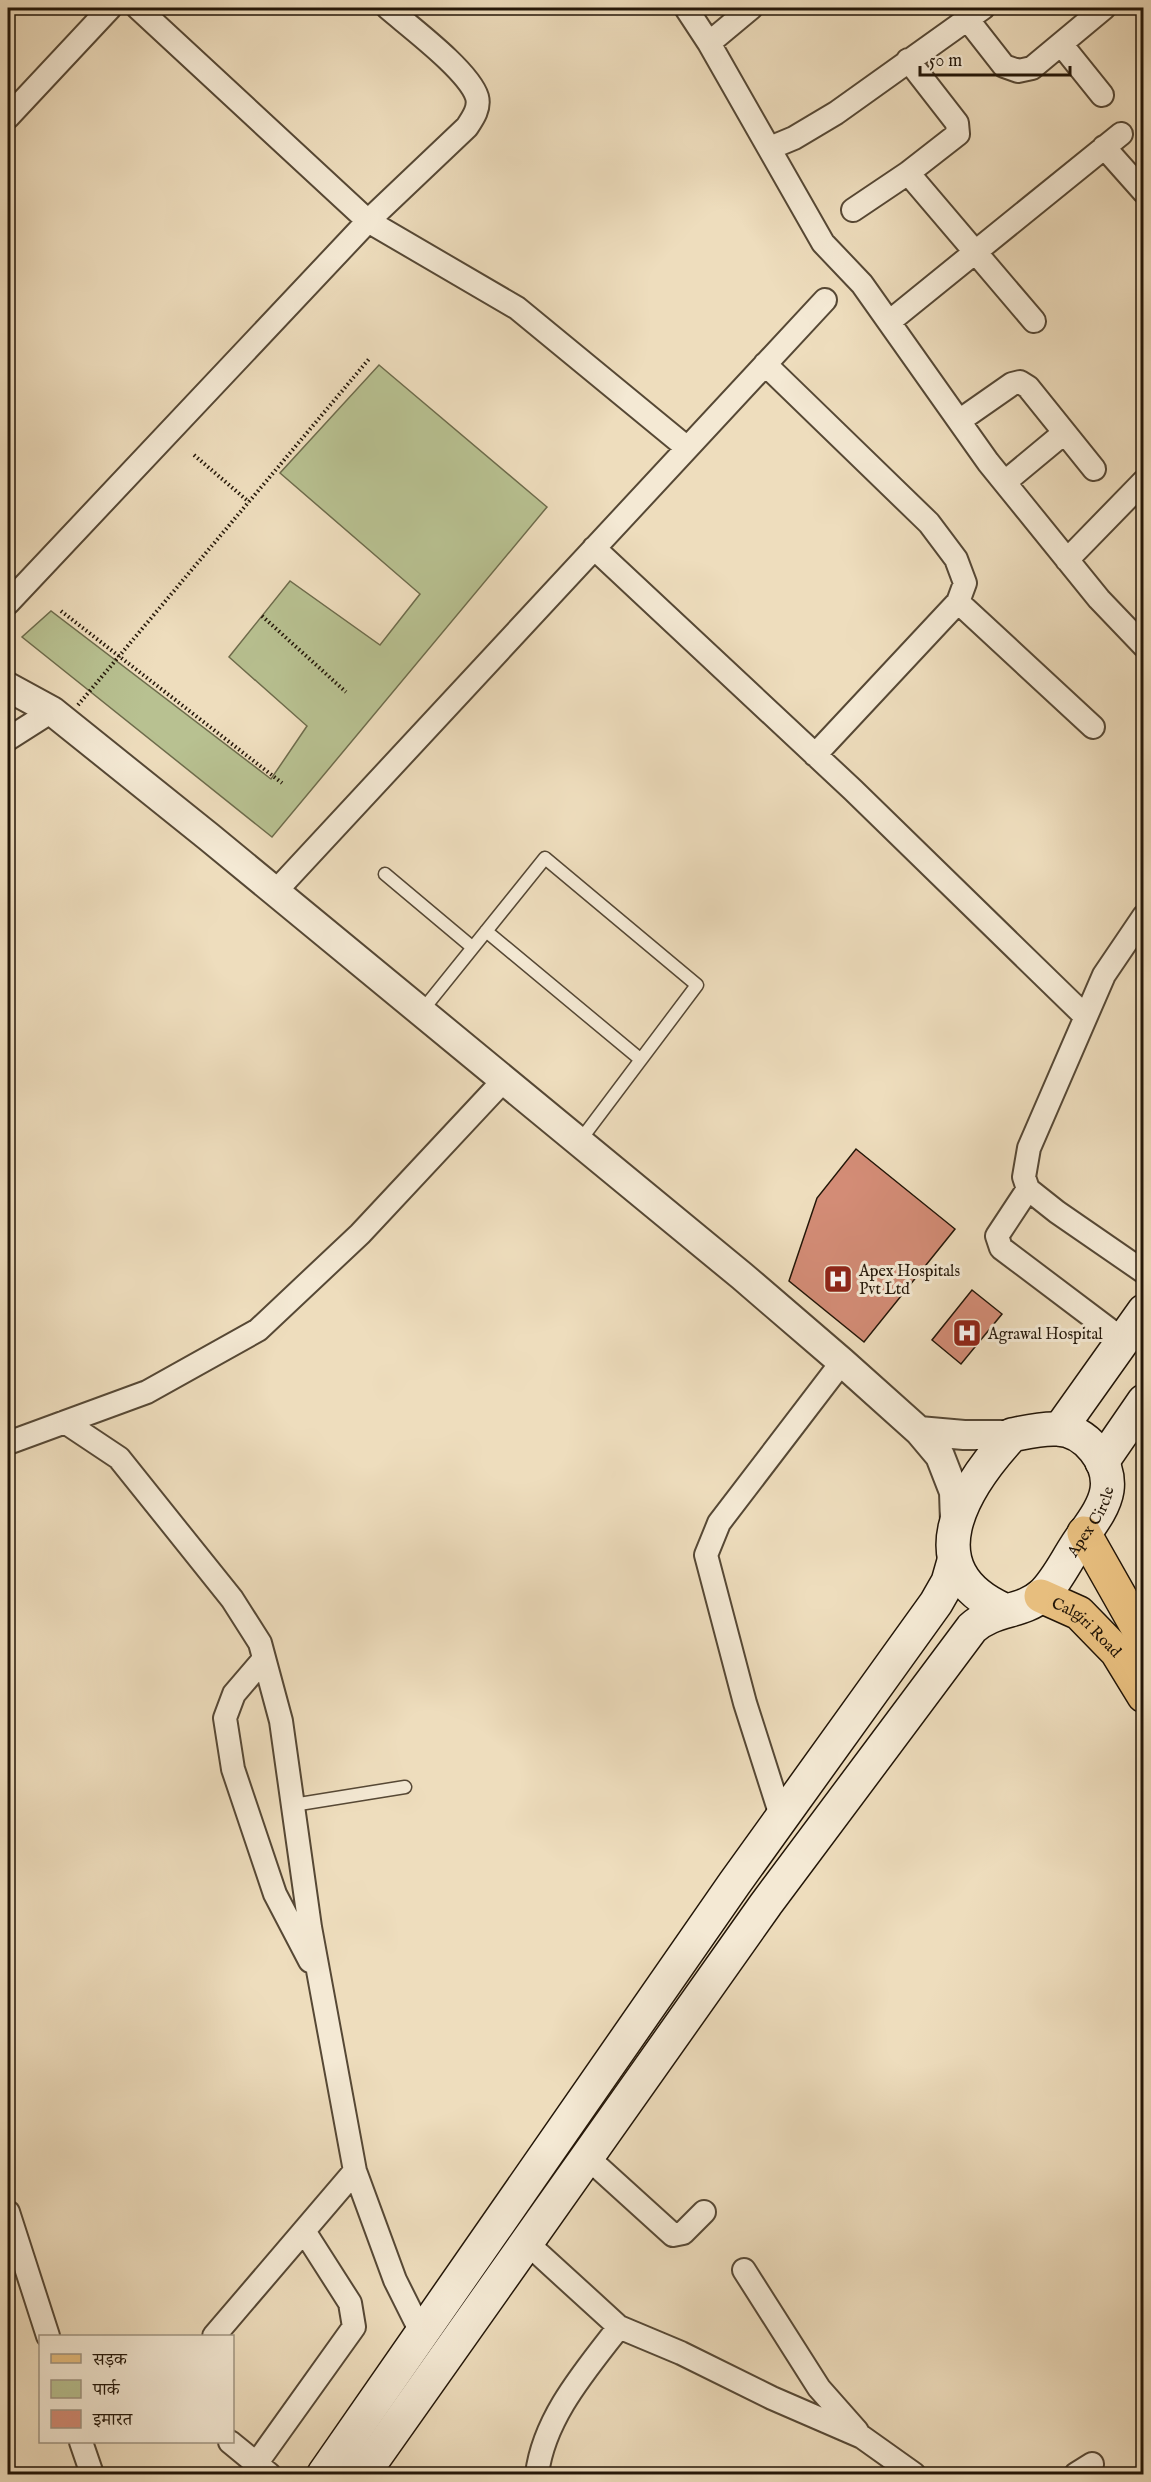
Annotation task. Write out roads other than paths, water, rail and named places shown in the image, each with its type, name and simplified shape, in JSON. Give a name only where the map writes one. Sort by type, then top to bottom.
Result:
[{"type":"main road","points":[[324,2475],[782,1819],[936,1603],[948,1582],[954,1560],[955,1522],[979,1477],[1012,1435],[1060,1429],[1143,1311]]},
{"type":"main road","points":[[1102,1462],[1143,1401]]},
{"type":"main road","name":"Apex Circle","points":[[363,2475],[766,1904],[972,1628],[984,1617],[1024,1606],[1041,1596],[1054,1580],[1096,1516],[1107,1490],[1106,1469],[1096,1450],[1080,1436],[1060,1429]]},
{"type":"main road","name":"Calgiri Road","points":[[1084,1533],[1143,1639]]},
{"type":"main road","points":[[954,1560],[966,1587],[983,1601],[1004,1610]]},
{"type":"main road","name":"Calgiri Road","points":[[1041,1596],[1079,1613],[1117,1652],[1143,1696]]},
{"type":"street","points":[[8,117],[110,8]]},
{"type":"street","points":[[138,8],[368,221],[517,308],[686,447]]},
{"type":"street","points":[[8,603],[368,221],[467,127],[476,114],[478,99],[467,78],[388,8]]},
{"type":"street","points":[[686,8],[709,43],[824,243],[862,284],[959,422],[1005,482],[1099,599],[1143,646]]},
{"type":"street","points":[[709,43],[751,8]]},
{"type":"street","points":[[770,148],[812,128],[976,14],[1004,66],[1018,71],[1032,68],[1104,8]]},
{"type":"street","points":[[1061,44],[1102,95]]},
{"type":"street","points":[[853,210],[951,142],[959,129],[908,60]]},
{"type":"street","points":[[888,322],[1112,140],[1143,192]]},
{"type":"street","points":[[908,173],[1034,321]]},
{"type":"street","points":[[275,892],[825,300]]},
{"type":"street","points":[[765,364],[929,523],[957,559],[965,583],[958,602],[815,755]]},
{"type":"street","points":[[959,422],[1011,384],[1020,382],[1028,387],[1094,469]]},
{"type":"street","points":[[1005,482],[1064,433]]},
{"type":"street","points":[[1067,560],[1143,482]]},
{"type":"street","points":[[594,548],[815,755],[1085,1016]]},
{"type":"street","points":[[958,602],[1093,727]]},
{"type":"street","points":[[8,687],[58,716],[504,1080],[842,1362],[919,1431],[940,1456],[954,1492],[955,1522]]},
{"type":"street","points":[[8,739],[58,716]]},
{"type":"street","points":[[1143,916],[1104,975],[1085,1016],[1029,1148],[1024,1177],[1028,1189],[1143,1272]]},
{"type":"street","points":[[8,1443],[147,1392],[258,1330],[360,1234],[504,1080]]},
{"type":"street","points":[[1028,1189],[997,1236],[1000,1248],[1123,1340]]},
{"type":"street","points":[[782,1819],[745,1703],[706,1555],[719,1522],[842,1362]]},
{"type":"street","points":[[65,1422],[119,1458],[232,1599],[260,1643],[281,1721],[320,1981],[355,2171],[395,2280],[422,2334]]},
{"type":"street","points":[[919,1431],[1012,1435]]},
{"type":"street","points":[[264,1659],[234,1694],[225,1718],[233,1769],[275,1894],[320,1981]]},
{"type":"street","points":[[587,2157],[673,2235],[683,2233],[704,2212]]},
{"type":"street","points":[[216,2335],[355,2171]]},
{"type":"street","points":[[8,2212],[47,2335]]},
{"type":"street","points":[[231,2443],[262,2469],[354,2327],[350,2304],[304,2231]]},
{"type":"street","points":[[526,2243],[619,2327],[681,2353],[772,2398],[862,2437]]},
{"type":"street","points":[[744,2270],[819,2388],[862,2437],[914,2475]]},
{"type":"street","points":[[537,2475],[540,2453],[566,2399],[619,2327]]},
{"type":"street","points":[[81,2443],[92,2475]]},
{"type":"lane","points":[[421,1012],[545,858],[554,865],[696,984],[579,1142]]},
{"type":"lane","points":[[385,874],[472,947]]},
{"type":"lane","points":[[486,931],[640,1059]]},
{"type":"lane","points":[[293,1805],[405,1787]]},
{"type":"place","name":"Apex Hospitals Pvt Ltd","points":[[838,1279]]},
{"type":"place","name":"Agrawal Hospital","points":[[967,1333]]}]
